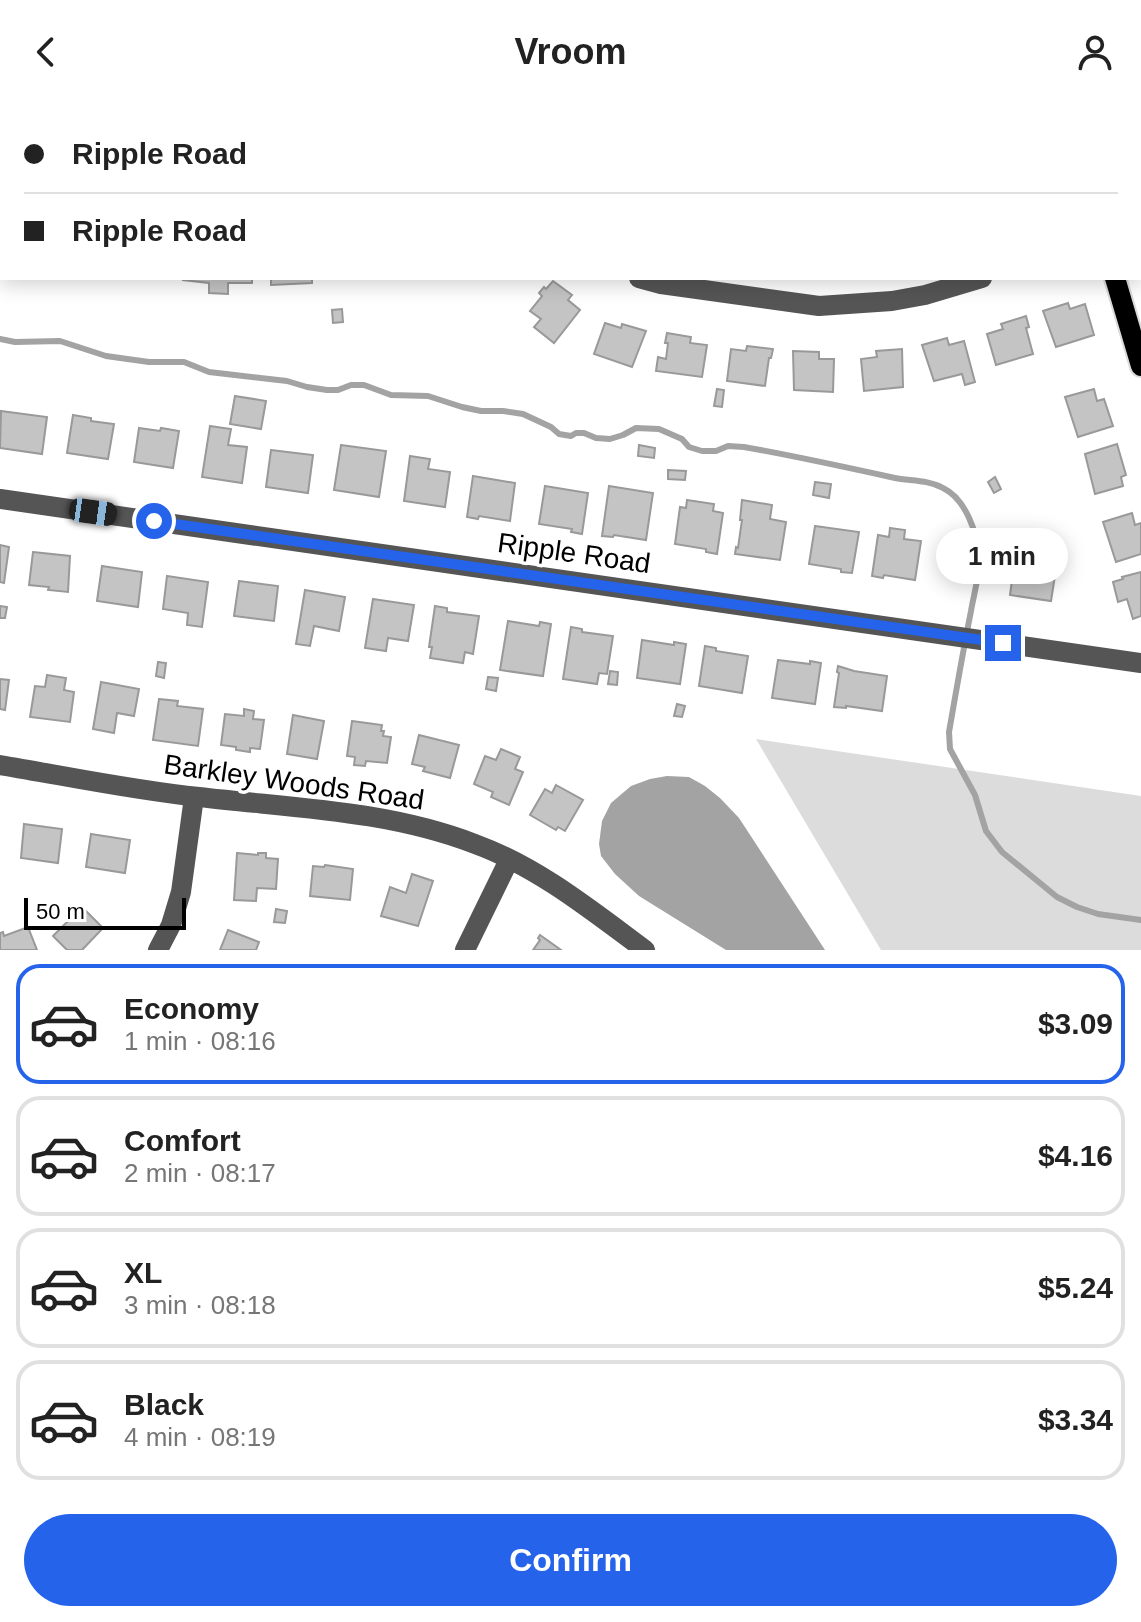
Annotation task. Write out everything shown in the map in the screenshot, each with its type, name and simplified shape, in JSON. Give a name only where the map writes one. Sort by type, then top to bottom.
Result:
[{"type":"main road","points":[[1116,280],[1141,366]]},
{"type":"street","points":[[646,280],[819,306],[892,301],[975,280]]},
{"type":"street","name":"Ripple Road","points":[[0,499],[1141,663]]},
{"type":"street","name":"Barkley Woods Road","points":[[0,765],[194,797],[369,816],[437,831],[477,844],[552,882],[645,950]]},
{"type":"street","points":[[158,950],[171,925],[181,892],[194,797]]},
{"type":"street","points":[[465,950],[509,860]]},
{"type":"shaded area","points":[[756,739],[1141,796],[1141,950],[881,950]]},
{"type":"shaded area","points":[[667,776],[689,777],[705,786],[739,818],[825,950],[726,950],[639,896],[615,874],[601,856],[599,844],[602,821],[611,803],[631,786]]},
{"type":"building","points":[[183,280],[252,280],[252,283],[228,283],[228,294],[209,293],[209,283]]},
{"type":"building","points":[[271,280],[312,280],[312,283],[271,285]]},
{"type":"building","points":[[553,281],[572,295],[568,300],[580,310],[554,343],[534,327],[541,319],[530,311],[542,296],[539,293]]},
{"type":"building","points":[[1068,303],[1070,309],[1085,304],[1094,335],[1056,347],[1043,311]]},
{"type":"building","points":[[342,309],[343,322],[333,323],[332,310]]},
{"type":"building","points":[[1026,316],[1033,354],[996,365],[987,334],[1003,329],[1001,324]]},
{"type":"building","points":[[605,323],[646,331],[632,367],[594,354]]},
{"type":"building","points":[[667,333],[691,337],[690,343],[707,345],[702,377],[656,371],[658,357],[666,359]]},
{"type":"building","points":[[947,338],[949,345],[964,341],[975,382],[965,385],[962,374],[934,381],[922,345]]},
{"type":"building","points":[[747,346],[773,349],[765,386],[727,381],[731,349],[746,351]]},
{"type":"building","points":[[902,349],[903,387],[864,391],[861,359],[877,357],[876,351]]},
{"type":"building","points":[[793,351],[819,352],[819,359],[834,359],[833,392],[794,390]]},
{"type":"building","points":[[717,389],[724,390],[722,407],[714,406]]},
{"type":"building","points":[[1094,389],[1097,401],[1104,399],[1113,426],[1078,437],[1065,397]]},
{"type":"building","points":[[235,396],[266,401],[261,429],[230,424]]},
{"type":"building","points":[[1,411],[47,417],[42,454],[0,448]]},
{"type":"building","points":[[73,415],[114,424],[108,459],[67,453]]},
{"type":"building","points":[[210,426],[231,429],[228,445],[247,447],[242,483],[202,477]]},
{"type":"building","points":[[139,428],[179,431],[173,468],[134,462]]},
{"type":"building","points":[[1117,444],[1126,475],[1121,477],[1123,486],[1095,494],[1085,454]]},
{"type":"building","points":[[341,445],[386,451],[379,497],[334,490]]},
{"type":"building","points":[[639,445],[655,448],[654,458],[638,456]]},
{"type":"building","points":[[271,450],[313,455],[308,493],[266,487]]},
{"type":"building","points":[[410,456],[430,459],[428,469],[450,472],[445,507],[404,501]]},
{"type":"building","points":[[668,470],[686,471],[685,480],[668,479]]},
{"type":"building","points":[[473,476],[515,483],[510,521],[467,517]]},
{"type":"building","points":[[995,477],[1001,489],[994,493],[988,482]]},
{"type":"building","points":[[815,482],[831,484],[829,498],[813,495]]},
{"type":"building","points":[[545,486],[588,493],[582,534],[571,532],[572,529],[539,524]]},
{"type":"building","points":[[609,486],[653,493],[646,540],[602,536]]},
{"type":"building","points":[[687,500],[714,504],[713,511],[723,513],[717,554],[675,544],[680,507],[686,508]]},
{"type":"building","points":[[742,500],[772,505],[770,519],[786,522],[780,560],[735,554],[742,520]]},
{"type":"building","points":[[1132,513],[1135,525],[1141,523],[1141,554],[1116,562],[1103,522]]},
{"type":"building","points":[[815,526],[859,532],[852,573],[809,564]]},
{"type":"building","points":[[890,528],[905,530],[904,539],[921,541],[915,580],[872,576],[878,535],[889,537]]},
{"type":"building","points":[[0,545],[9,547],[4,583],[0,582]]},
{"type":"building","points":[[1047,549],[1059,550],[1051,601],[1010,595],[1015,558],[1044,565]]},
{"type":"building","points":[[33,552],[70,556],[68,592],[29,585]]},
{"type":"building","points":[[102,566],[142,572],[138,607],[97,601]]},
{"type":"building","points":[[1141,572],[1141,616],[1133,619],[1127,599],[1118,602],[1113,582]]},
{"type":"building","points":[[167,576],[208,582],[202,627],[187,625],[188,613],[163,609]]},
{"type":"building","points":[[239,581],[278,586],[274,621],[234,616]]},
{"type":"building","points":[[305,590],[345,597],[339,631],[314,626],[310,646],[296,644]]},
{"type":"building","points":[[373,599],[414,605],[408,641],[388,638],[386,651],[365,648]]},
{"type":"building","points":[[0,606],[7,607],[5,618],[0,618]]},
{"type":"building","points":[[435,606],[447,608],[447,612],[479,616],[473,654],[465,652],[463,663],[430,658]]},
{"type":"building","points":[[508,621],[539,626],[540,622],[551,624],[543,676],[500,670]]},
{"type":"building","points":[[571,627],[582,629],[582,632],[613,636],[607,674],[599,673],[597,684],[563,679]]},
{"type":"building","points":[[642,640],[686,644],[680,684],[637,678]]},
{"type":"building","points":[[705,646],[748,656],[742,693],[699,686]]},
{"type":"building","points":[[778,660],[821,663],[815,704],[772,698]]},
{"type":"building","points":[[158,662],[166,663],[164,678],[156,676]]},
{"type":"building","points":[[838,666],[887,676],[882,711],[834,707]]},
{"type":"building","points":[[610,671],[618,672],[617,685],[608,684]]},
{"type":"building","points":[[47,675],[66,678],[64,690],[74,692],[70,722],[30,717],[35,686],[45,687]]},
{"type":"building","points":[[488,677],[498,678],[496,691],[486,689]]},
{"type":"building","points":[[0,679],[9,680],[5,710],[0,709]]},
{"type":"building","points":[[101,682],[139,689],[134,716],[117,713],[114,733],[93,729]]},
{"type":"building","points":[[159,699],[178,701],[177,706],[203,709],[198,746],[153,740]]},
{"type":"building","points":[[677,704],[685,706],[682,717],[674,716]]},
{"type":"building","points":[[244,709],[254,711],[253,719],[264,720],[260,749],[250,748],[250,752],[221,745],[225,714],[244,716]]},
{"type":"building","points":[[293,715],[324,721],[317,759],[287,754]]},
{"type":"building","points":[[352,721],[382,725],[383,736],[391,737],[387,763],[366,761],[365,766],[354,765],[355,757],[347,756]]},
{"type":"building","points":[[419,735],[459,745],[450,778],[423,771],[425,767],[412,764]]},
{"type":"building","points":[[501,749],[520,757],[515,769],[523,772],[509,805],[491,797],[493,792],[474,784],[485,756],[496,760]]},
{"type":"building","points":[[556,785],[583,800],[565,831],[558,827],[556,830],[530,815],[545,789],[552,793]]},
{"type":"building","points":[[24,824],[62,829],[58,863],[21,858]]},
{"type":"building","points":[[91,834],[130,840],[125,873],[86,867]]},
{"type":"building","points":[[237,853],[266,853],[266,858],[278,859],[276,889],[257,888],[256,901],[234,900]]},
{"type":"building","points":[[313,866],[353,869],[350,900],[310,896]]},
{"type":"building","points":[[412,874],[433,881],[418,926],[381,916],[390,887],[406,893]]},
{"type":"building","points":[[82,907],[103,928],[82,950],[67,950],[53,936]]},
{"type":"building","points":[[276,909],[287,911],[285,923],[274,922]]},
{"type":"building","points":[[28,927],[37,950],[0,950],[0,933],[3,932],[4,936]]},
{"type":"building","points":[[228,930],[259,942],[256,950],[220,950]]},
{"type":"building","points":[[540,935],[561,950],[533,950]]},
{"type":"waterway","points":[[0,339],[15,342],[60,341],[106,356],[149,362],[184,362],[209,372],[287,381],[327,390],[364,385],[391,395],[428,396],[481,411],[523,414],[559,434],[571,436],[584,433],[610,439],[636,428],[659,429],[702,451],[716,451],[728,446],[744,447],[938,485],[951,493],[964,508],[976,537],[979,556],[978,577],[949,732],[950,749],[975,795],[986,831],[1002,852],[1057,897],[1098,914],[1141,920]]},
{"type":"route","points":[[154,521],[1003,643]]}]
